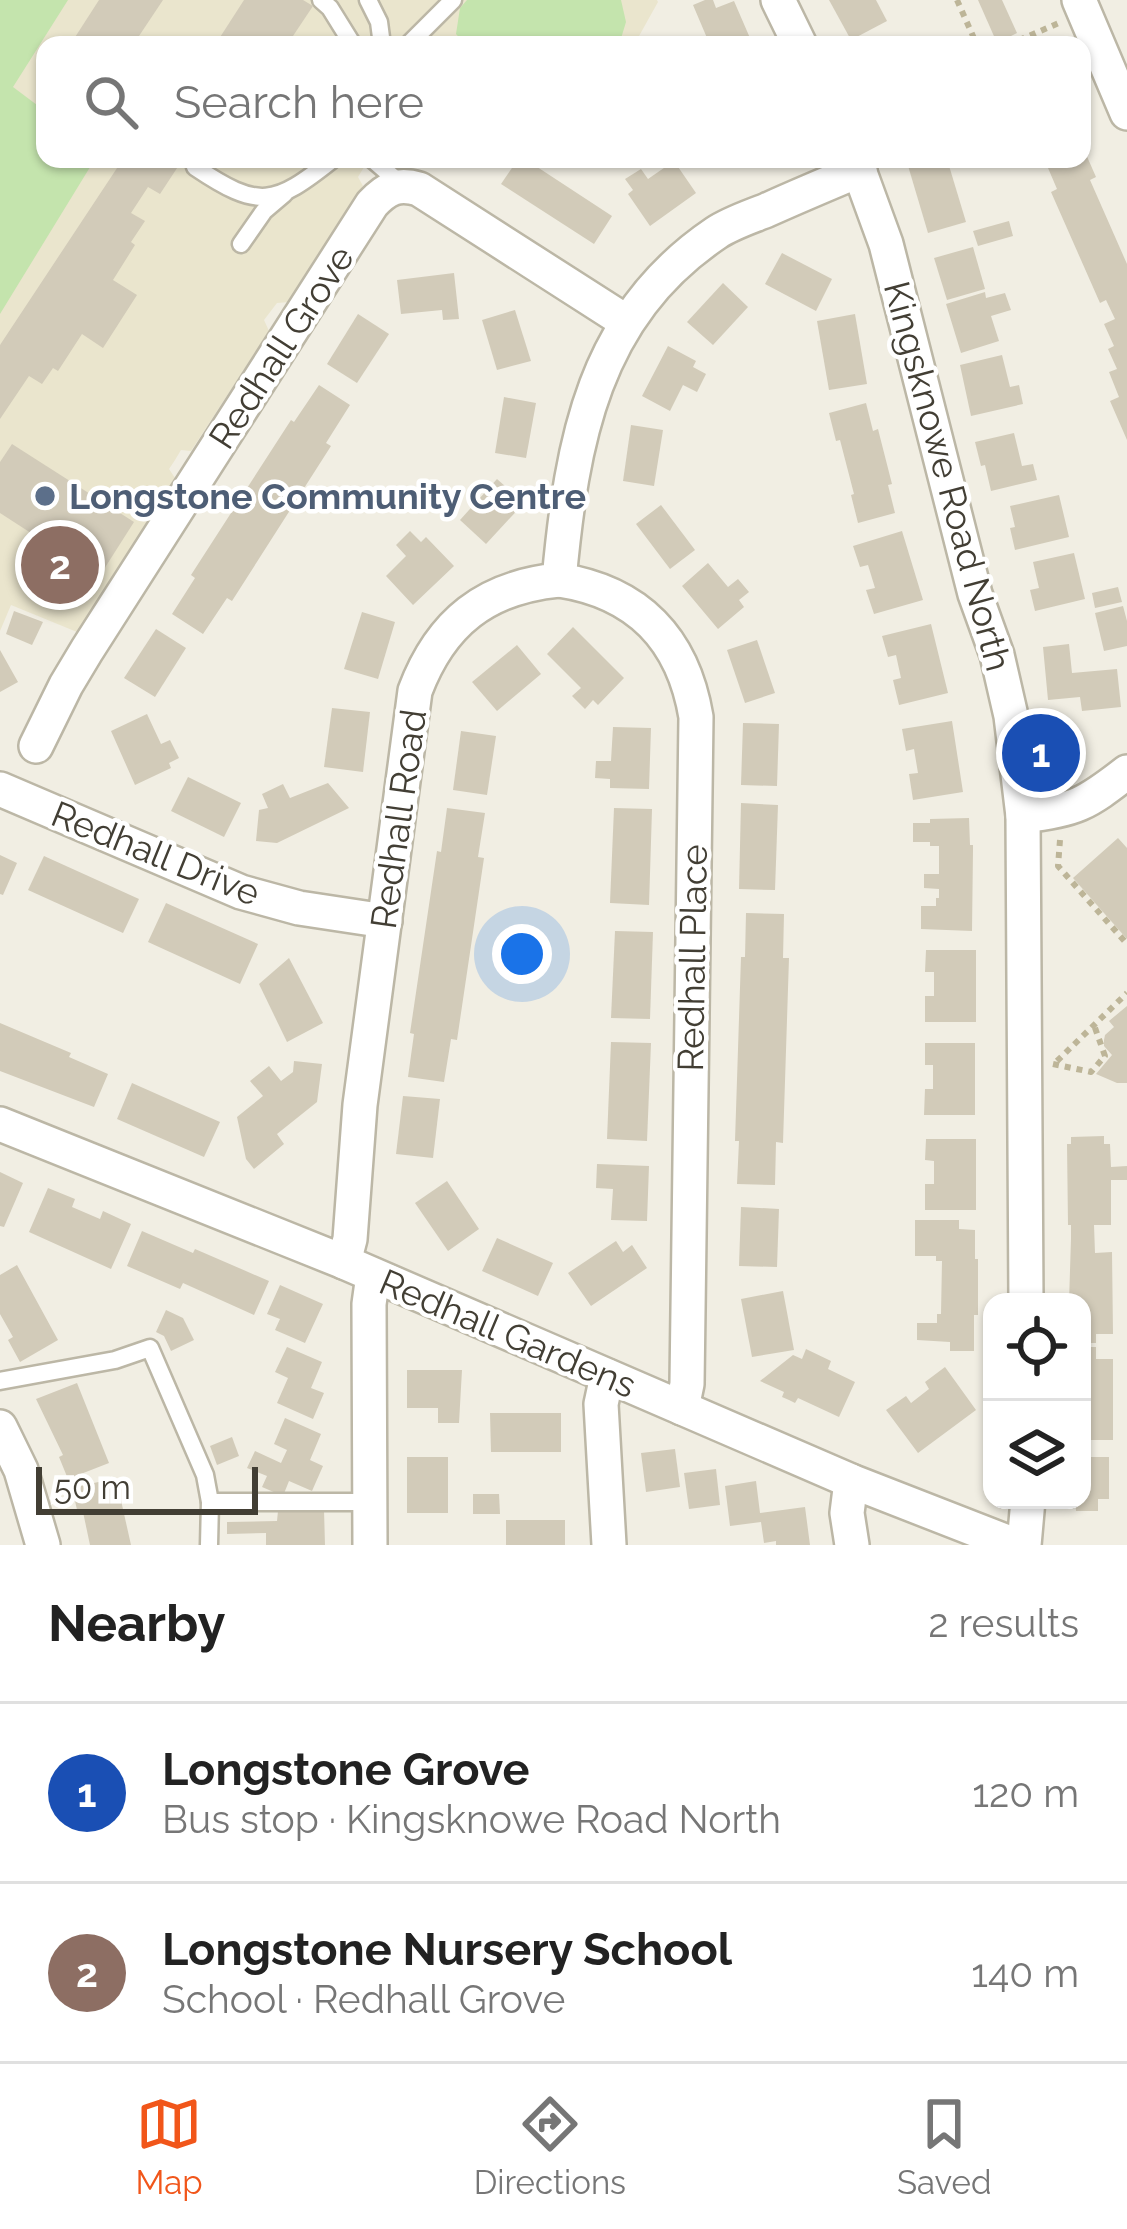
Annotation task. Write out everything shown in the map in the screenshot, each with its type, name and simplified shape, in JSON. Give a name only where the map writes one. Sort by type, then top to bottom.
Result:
[{"type":"street","points":[[778,0],[796,36]]},
{"type":"street","points":[[1081,6],[1127,113]]},
{"type":"street","points":[[560,580],[580,434],[598,378],[626,322],[667,270],[721,230],[852,168]]},
{"type":"street","name":"Kingsknowe Road North","points":[[859,168],[886,244],[1011,716],[1023,816],[1039,1064],[1026,1293]]},
{"type":"street","points":[[401,184],[419,189],[626,322]]},
{"type":"street","name":"Redhall Grove","points":[[19,777],[87,650],[372,204],[383,192],[401,184]]},
{"type":"street","name":"Redhall Road","points":[[370,1545],[369,1304],[350,1239],[360,1106],[416,691],[446,633],[479,604],[518,587],[560,580]]},
{"type":"street","name":"Redhall Place","points":[[560,580],[620,598],[654,625],[683,667],[696,717],[687,1384],[682,1408]]},
{"type":"street","points":[[1023,816],[1062,812],[1092,799],[1127,772]]},
{"type":"street","name":"Redhall Drive","points":[[19,777],[241,892],[299,908],[385,921]]},
{"type":"street","name":"Redhall Gardens","points":[[0,1124],[359,1268],[850,1481],[1020,1545]]},
{"type":"street","points":[[607,1376],[601,1403],[609,1545]]},
{"type":"street","points":[[0,1427],[21,1470],[43,1545]]},
{"type":"street","points":[[850,1481],[851,1545]]},
{"type":"street","points":[[1020,1545],[1026,1509]]},
{"type":"lane","points":[[321,0],[347,36]]},
{"type":"lane","points":[[368,0],[381,36]]},
{"type":"lane","points":[[417,36],[453,0]]},
{"type":"lane","points":[[197,168],[241,194],[285,193]]},
{"type":"lane","points":[[241,244],[264,211],[320,168]]},
{"type":"lane","points":[[382,168],[401,184]]},
{"type":"lane","points":[[0,1381],[116,1360],[150,1348],[205,1474],[209,1545]]},
{"type":"lane","points":[[210,1502],[368,1502]]},
{"type":"path","points":[[957,0],[973,36]]},
{"type":"path","points":[[1025,36],[1081,6]]},
{"type":"path","points":[[1058,866],[1127,944]]},
{"type":"path","points":[[1039,1064],[1094,1025],[1127,993]]},
{"type":"path","points":[[1039,1064],[1091,1072],[1105,1056],[1094,1025]]},
{"type":"shaded area","points":[[0,0],[657,0],[639,36],[36,36],[36,168],[364,168],[358,177],[363,186],[289,302],[277,303],[264,320],[269,331],[191,451],[181,450],[169,469],[175,478],[77,632],[11,605],[0,631]]},
{"type":"green space","points":[[0,0],[68,0],[45,36],[36,36],[36,51],[13,87],[36,104],[36,168],[89,168],[0,314]]},
{"type":"green space","points":[[467,0],[621,0],[626,22],[622,36],[458,36],[460,8]]},
{"type":"building","points":[[99,0],[163,0],[139,36],[76,36]]},
{"type":"building","points":[[244,0],[303,0],[313,6],[293,36],[221,36]]},
{"type":"building","points":[[713,0],[716,8],[734,1],[749,36],[706,36],[693,5]]},
{"type":"building","points":[[829,0],[876,0],[887,21],[849,36]]},
{"type":"building","points":[[978,0],[1002,0],[1017,33],[994,36]]},
{"type":"building","points":[[1091,166],[1096,177],[1090,180],[1127,264],[1127,440],[1110,401],[1119,397],[1109,372],[1117,369],[1104,324],[1115,319],[1106,300],[1100,303],[1051,192],[1057,189],[1048,168]]},
{"type":"building","points":[[117,168],[177,168],[160,194],[148,187],[131,213],[145,221],[113,280],[137,295],[103,348],[82,334],[58,371],[53,368],[42,384],[29,376],[0,419],[0,345]]},
{"type":"building","points":[[512,168],[539,168],[612,216],[594,244],[501,184]]},
{"type":"building","points":[[664,168],[679,168],[696,193],[650,226],[628,194],[633,190],[625,179],[641,169],[648,179]]},
{"type":"building","points":[[909,168],[950,168],[966,222],[928,233]]},
{"type":"building","points":[[1009,221],[1013,236],[978,246],[973,231]]},
{"type":"building","points":[[973,247],[985,289],[947,300],[934,258]]},
{"type":"building","points":[[782,253],[832,279],[816,311],[765,284]]},
{"type":"building","points":[[454,273],[459,319],[443,320],[442,310],[401,314],[397,280]]},
{"type":"building","points":[[723,283],[748,307],[713,345],[687,322]]},
{"type":"building","points":[[985,292],[986,298],[1005,293],[1011,310],[991,316],[999,341],[961,353],[946,304]]},
{"type":"building","points":[[515,310],[531,361],[497,370],[482,320]]},
{"type":"building","points":[[358,314],[389,334],[357,383],[327,364]]},
{"type":"building","points":[[855,314],[867,384],[829,390],[817,321]]},
{"type":"building","points":[[668,346],[696,361],[693,367],[706,374],[697,392],[683,385],[670,411],[642,396]]},
{"type":"building","points":[[1002,355],[1010,387],[1019,385],[1023,404],[971,416],[960,365]]},
{"type":"building","points":[[319,385],[350,405],[326,443],[331,446],[232,601],[227,598],[203,634],[172,614],[195,578],[191,575],[291,420]]},
{"type":"building","points":[[504,397],[536,403],[526,458],[495,453]]},
{"type":"building","points":[[866,403],[873,431],[878,429],[895,513],[858,523],[840,440],[836,441],[829,413]]},
{"type":"building","points":[[631,425],[663,430],[654,486],[623,481]]},
{"type":"building","points":[[1014,433],[1022,466],[1033,464],[1037,480],[991,491],[975,442]]},
{"type":"building","points":[[12,444],[134,522],[99,577],[0,513],[0,462]]},
{"type":"building","points":[[497,479],[524,503],[486,544],[460,520]]},
{"type":"building","points":[[1059,495],[1069,537],[1015,550],[1010,506]]},
{"type":"building","points":[[661,505],[695,550],[670,569],[636,524]]},
{"type":"building","points":[[410,531],[421,542],[426,537],[454,566],[413,605],[386,576],[406,556],[396,545]]},
{"type":"building","points":[[902,531],[923,600],[874,614],[866,590],[875,588],[868,565],[860,567],[853,546]]},
{"type":"building","points":[[1074,553],[1085,599],[1035,611],[1030,590],[1039,588],[1033,562]]},
{"type":"building","points":[[708,563],[728,587],[738,579],[749,592],[739,600],[744,607],[718,629],[682,586]]},
{"type":"building","points":[[1118,587],[1122,602],[1095,608],[1092,593]]},
{"type":"building","points":[[1123,606],[1127,646],[1104,651],[1095,613]]},
{"type":"building","points":[[14,611],[43,622],[32,645],[6,634]]},
{"type":"building","points":[[362,612],[395,622],[378,679],[344,669]]},
{"type":"building","points":[[931,624],[948,693],[899,705],[893,680],[901,678],[896,655],[888,657],[882,636]]},
{"type":"building","points":[[573,627],[624,678],[598,705],[593,700],[585,709],[572,696],[581,688],[547,654]]},
{"type":"building","points":[[156,629],[186,648],[155,697],[124,678]]},
{"type":"building","points":[[757,640],[775,693],[745,703],[727,650]]},
{"type":"building","points":[[1069,644],[1072,673],[1117,669],[1121,707],[1082,711],[1080,697],[1048,700],[1043,647]]},
{"type":"building","points":[[517,645],[541,674],[497,711],[472,682]]},
{"type":"building","points":[[0,650],[18,682],[0,692]]},
{"type":"building","points":[[332,708],[370,712],[363,772],[324,767]]},
{"type":"building","points":[[147,714],[161,744],[170,740],[179,758],[169,763],[171,768],[135,785],[111,731]]},
{"type":"building","points":[[952,721],[963,792],[913,800],[909,774],[918,773],[914,749],[906,751],[902,729]]},
{"type":"building","points":[[743,723],[779,724],[777,786],[741,785]]},
{"type":"building","points":[[613,727],[651,728],[649,789],[610,788],[610,779],[595,778],[596,761],[611,761]]},
{"type":"building","points":[[461,731],[496,736],[487,795],[453,790]]},
{"type":"building","points":[[188,777],[241,803],[224,837],[171,811]]},
{"type":"building","points":[[328,783],[349,808],[277,843],[256,841],[259,810],[268,808],[262,794],[283,784],[290,798]]},
{"type":"building","points":[[741,803],[778,805],[775,890],[739,889]]},
{"type":"building","points":[[447,808],[485,813],[478,857],[484,858],[457,1040],[451,1039],[444,1082],[408,1077],[414,1034],[410,1033]]},
{"type":"building","points":[[614,808],[652,809],[649,905],[610,903]]},
{"type":"building","points":[[969,818],[972,931],[921,929],[921,906],[936,906],[939,898],[939,889],[924,888],[924,874],[939,874],[939,846],[913,842],[913,823]]},
{"type":"building","points":[[1118,838],[1127,848],[1127,939],[1073,878]]},
{"type":"building","points":[[0,855],[17,863],[3,895],[0,894]]},
{"type":"building","points":[[44,856],[139,899],[123,933],[28,890]]},
{"type":"building","points":[[166,903],[258,944],[240,984],[148,942]]},
{"type":"building","points":[[746,913],[784,914],[783,958],[789,958],[783,1143],[776,1142],[775,1185],[737,1184]]},
{"type":"building","points":[[615,931],[653,932],[650,1019],[611,1018]]},
{"type":"building","points":[[926,950],[976,950],[976,1022],[925,1022],[925,996],[934,996],[934,972],[925,972]]},
{"type":"building","points":[[289,958],[323,1023],[287,1042],[259,984]]},
{"type":"building","points":[[1127,1006],[1127,1083],[1117,1083],[1096,1074],[1112,1055],[1104,1046],[1105,1035],[1114,1027],[1109,1021]]},
{"type":"building","points":[[0,1023],[108,1074],[94,1107],[0,1071]]},
{"type":"building","points":[[611,1042],[651,1043],[647,1141],[607,1139]]},
{"type":"building","points":[[925,1043],[975,1043],[975,1115],[924,1115],[925,1089],[933,1089],[933,1065],[925,1065]]},
{"type":"building","points":[[294,1061],[322,1064],[317,1102],[277,1134],[284,1144],[254,1169],[246,1159],[237,1117],[263,1096],[250,1081],[269,1066],[281,1081],[293,1072]]},
{"type":"building","points":[[132,1083],[220,1122],[204,1157],[117,1119]]},
{"type":"building","points":[[403,1096],[440,1099],[433,1158],[396,1154]]},
{"type":"building","points":[[1104,1136],[1104,1144],[1110,1144],[1111,1167],[1127,1166],[1127,1180],[1111,1180],[1111,1225],[1094,1225],[1095,1253],[1112,1252],[1113,1334],[1096,1334],[1096,1343],[1091,1343],[1091,1293],[1069,1293],[1067,1144],[1071,1137]]},
{"type":"building","points":[[926,1139],[976,1139],[976,1210],[925,1210],[925,1184],[934,1184],[934,1161],[925,1160]]},
{"type":"building","points":[[597,1164],[649,1166],[647,1221],[611,1220],[613,1189],[596,1188]]},
{"type":"building","points":[[0,1172],[23,1183],[4,1227],[0,1226]]},
{"type":"building","points":[[447,1181],[479,1229],[448,1251],[415,1203]]},
{"type":"building","points":[[48,1188],[75,1199],[72,1207],[100,1219],[103,1211],[131,1224],[111,1269],[29,1232]]},
{"type":"building","points":[[741,1207],[779,1209],[777,1267],[739,1266]]},
{"type":"building","points":[[915,1220],[959,1220],[959,1229],[975,1230],[978,1315],[974,1315],[974,1351],[950,1351],[950,1342],[917,1340],[917,1323],[937,1323],[937,1314],[941,1314],[942,1261],[936,1261],[936,1256],[915,1256]]},
{"type":"building","points":[[142,1231],[269,1281],[254,1315],[183,1283],[180,1289],[127,1266]]},
{"type":"building","points":[[497,1238],[553,1263],[538,1296],[482,1271]]},
{"type":"building","points":[[616,1241],[623,1252],[632,1245],[647,1268],[591,1306],[568,1273]]},
{"type":"building","points":[[17,1265],[58,1340],[20,1362],[0,1314],[0,1275]]},
{"type":"building","points":[[280,1285],[323,1304],[305,1343],[275,1330],[280,1319],[267,1314]]},
{"type":"building","points":[[783,1291],[794,1350],[752,1357],[741,1299]]},
{"type":"building","points":[[166,1310],[183,1318],[194,1340],[171,1351],[164,1336],[156,1332]]},
{"type":"building","points":[[287,1347],[322,1362],[311,1388],[324,1393],[313,1419],[277,1403],[288,1378],[275,1372]]},
{"type":"building","points":[[1091,1347],[1096,1347],[1096,1359],[1113,1359],[1113,1440],[1091,1440]]},
{"type":"building","points":[[806,1349],[831,1361],[828,1369],[855,1382],[839,1417],[798,1398],[795,1403],[760,1381],[793,1355],[802,1359]]},
{"type":"building","points":[[945,1367],[976,1410],[918,1453],[886,1410],[906,1396],[911,1403],[929,1389],[925,1382]]},
{"type":"building","points":[[407,1370],[462,1370],[459,1423],[438,1423],[438,1408],[407,1408]]},
{"type":"building","points":[[77,1383],[109,1463],[68,1479],[59,1457],[63,1455],[36,1399]]},
{"type":"building","points":[[490,1413],[561,1413],[561,1452],[491,1452]]},
{"type":"building","points":[[285,1418],[321,1434],[310,1460],[323,1466],[312,1491],[289,1481],[283,1496],[262,1487],[267,1476],[247,1468],[255,1451],[281,1463],[287,1450],[274,1444]]},
{"type":"building","points":[[232,1437],[239,1456],[217,1465],[210,1446]]},
{"type":"building","points":[[675,1449],[680,1487],[646,1492],[641,1453]]},
{"type":"building","points":[[407,1457],[448,1457],[448,1513],[407,1513]]},
{"type":"building","points":[[1091,1457],[1109,1457],[1109,1499],[1098,1499],[1098,1511],[1076,1511],[1091,1509]]},
{"type":"building","points":[[716,1469],[720,1505],[689,1509],[684,1473]]},
{"type":"building","points":[[116,1478],[131,1545],[90,1545],[72,1488]]},
{"type":"building","points":[[756,1481],[760,1513],[805,1507],[810,1545],[764,1543],[761,1522],[730,1526],[725,1486]]},
{"type":"building","points":[[473,1494],[499,1494],[500,1514],[473,1514]]},
{"type":"building","points":[[324,1510],[325,1545],[266,1545],[266,1533],[227,1534],[227,1522],[277,1521],[278,1511]]},
{"type":"building","points":[[506,1520],[565,1520],[565,1545],[506,1545]]},
{"type":"place","name":"Longstone Community Centre","points":[[45,496]]},
{"type":"place","name":"Longstone Nursery School","points":[[60,565]]},
{"type":"place","name":"Longstone Grove","points":[[1041,753]]}]
